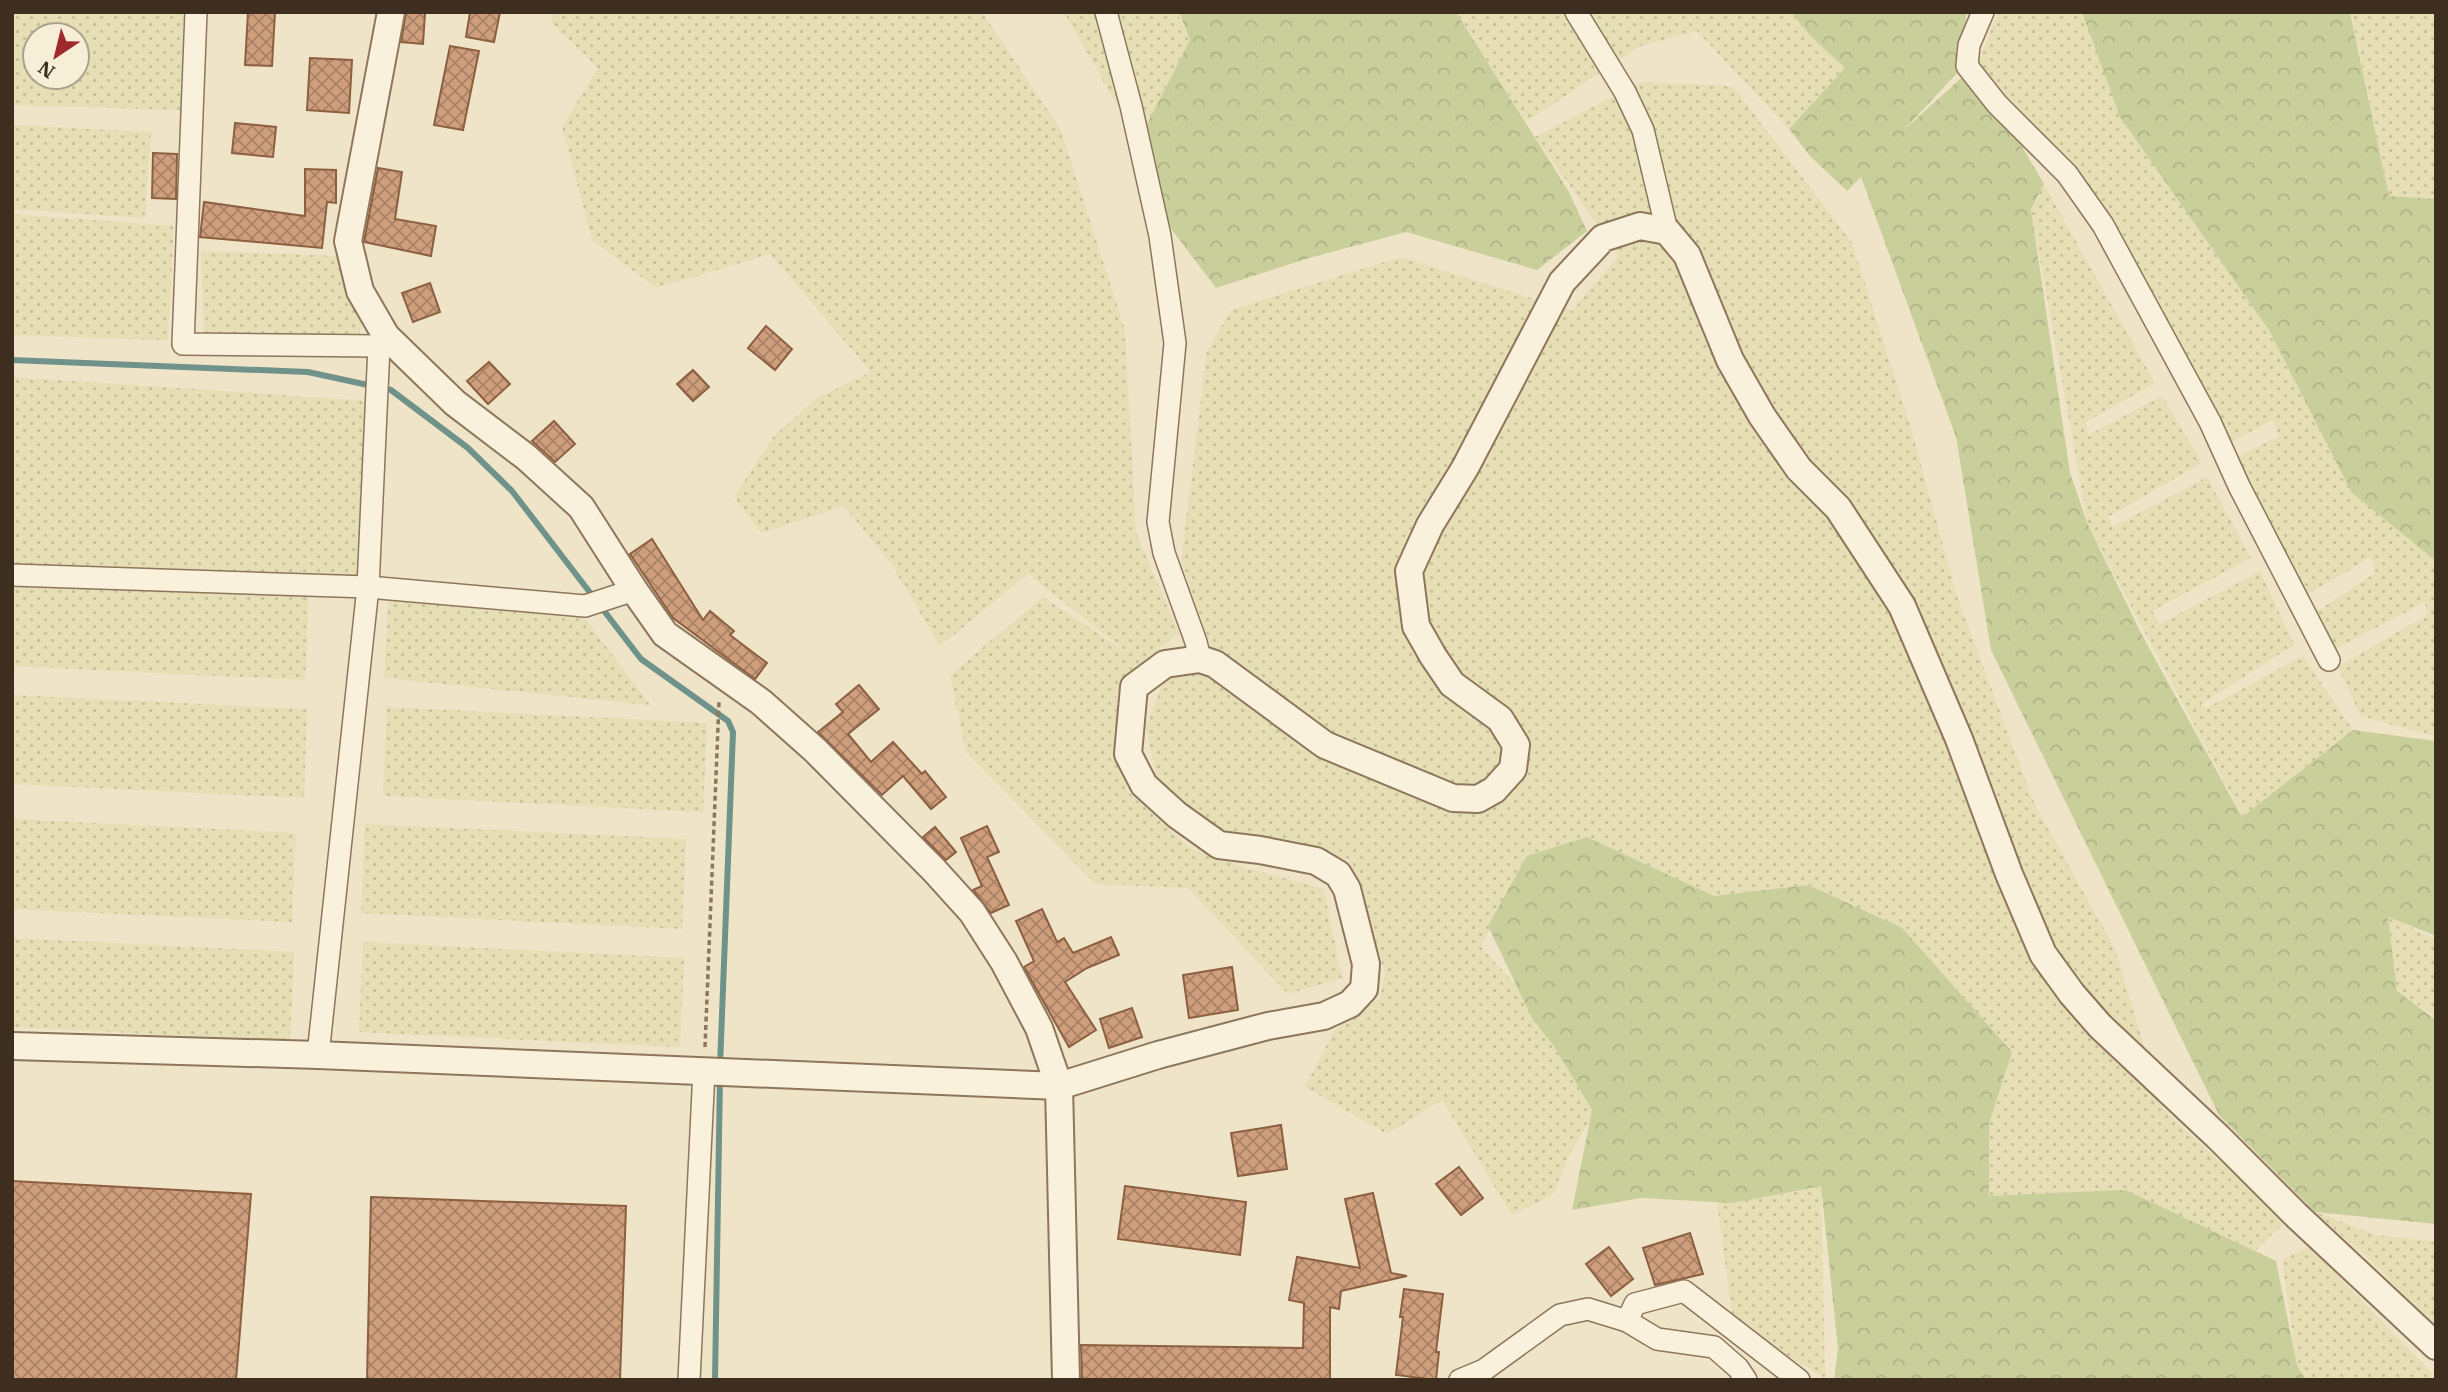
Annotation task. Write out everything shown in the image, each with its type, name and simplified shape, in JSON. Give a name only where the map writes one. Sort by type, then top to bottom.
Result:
[{"type":"street","points":[[196,12],[183,344],[383,341]]},
{"type":"street","points":[[391,12],[348,241],[360,292],[383,341],[455,403],[526,457],[581,507],[627,592],[665,634],[761,702],[816,750],[972,912],[1004,962],[1039,1028],[1059,1086],[1066,1380]]},
{"type":"street","points":[[1106,12],[1131,106],[1160,236],[1175,343],[1158,522],[1164,553],[1200,659]]},
{"type":"street","points":[[1576,12],[1625,92],[1643,130],[1667,231],[1687,255],[1730,360],[1762,416],[1799,469],[1838,508],[1902,606],[1959,740],[2009,874],[2043,954],[2100,1026],[2436,1346]]},
{"type":"street","points":[[1983,12],[1969,45],[1967,66],[1997,104],[2067,174],[2103,225],[2210,422],[2239,486],[2329,660]]},
{"type":"street","points":[[12,1046],[318,1055],[1059,1086],[1158,1055],[1268,1026],[1324,1016],[1350,1004],[1364,989],[1366,964],[1347,889],[1338,874],[1316,861],[1219,845],[1177,815],[1144,785],[1128,754],[1133,687],[1165,664],[1200,659],[1215,664],[1238,679],[1325,745],[1453,798],[1478,799],[1494,790],[1513,769],[1516,745],[1500,719],[1451,684],[1433,656],[1416,626],[1409,571],[1430,525],[1465,468],[1562,282],[1603,238],[1640,226],[1667,231]]},
{"type":"street","points":[[318,1055],[368,587],[378,373],[383,341]]},
{"type":"street","points":[[12,575],[368,587],[585,606],[627,592]]},
{"type":"street","points":[[689,1380],[705,1070]]},
{"type":"street","points":[[1627,1321],[1635,1304],[1684,1292],[1799,1380]]},
{"type":"street","points":[[1460,1380],[1484,1370],[1560,1315],[1588,1309],[1627,1321],[1657,1339],[1714,1347],[1738,1368],[1746,1380]]},
{"type":"path","points":[[705,1070],[719,708]]},
{"type":"shaded area","points":[[12,12],[185,12],[182,110],[12,105]]},
{"type":"shaded area","points":[[552,12],[982,12],[1061,130],[1125,330],[1136,533],[1179,633],[1142,663],[1116,693],[1126,790],[1190,848],[1247,868],[1324,889],[1342,978],[1288,994],[1188,888],[1095,884],[966,752],[950,675],[1043,597],[1131,655],[1028,574],[940,646],[890,562],[844,506],[761,533],[734,497],[773,437],[817,398],[871,372],[770,254],[656,288],[592,240],[562,127],[598,68],[552,23]]},
{"type":"shaded area","points":[[1064,12],[1177,12],[1190,40],[1138,142]]},
{"type":"shaded area","points":[[1456,12],[1791,12],[1845,68],[1789,129],[1697,31],[1640,46],[1526,122]]},
{"type":"shaded area","points":[[1998,12],[2082,12],[2269,330],[2345,479],[2436,557],[2436,737],[2361,716],[2338,667],[2427,615],[2425,602],[2335,649],[2315,613],[2375,573],[2371,557],[2306,595],[2228,462],[2279,436],[2273,420],[2221,447],[2083,197],[1977,66]]},
{"type":"shaded area","points":[[2351,12],[2436,12],[2436,199],[2389,196]]},
{"type":"shaded area","points":[[1641,82],[1733,86],[1852,243],[1910,425],[1957,596],[2035,805],[2115,949],[2163,1109],[2285,1222],[2255,1251],[2145,1199],[1989,1196],[1989,1124],[2012,1052],[1808,885],[1714,896],[1587,837],[1518,872],[1481,947],[1610,1089],[1570,1153],[1553,1195],[1512,1215],[1442,1100],[1387,1134],[1305,1087],[1334,1031],[1380,998],[1385,973],[1348,859],[1216,828],[1159,789],[1146,727],[1165,678],[1211,647],[1181,561],[1207,351],[1231,310],[1401,257],[1572,311],[1619,255],[1535,137]]},
{"type":"shaded area","points":[[12,125],[151,132],[145,218],[12,209]]},
{"type":"shaded area","points":[[2044,184],[2155,383],[2086,422],[2088,435],[2162,396],[2202,463],[2108,517],[2113,527],[2207,477],[2251,558],[2152,611],[2160,624],[2260,571],[2294,645],[2201,704],[2205,709],[2303,656],[2353,730],[2243,817],[2088,525],[2031,209]]},
{"type":"shaded area","points":[[12,214],[174,226],[168,340],[12,335]]},
{"type":"shaded area","points":[[201,251],[338,256],[363,318],[358,341],[204,335]]},
{"type":"shaded area","points":[[12,377],[370,401],[357,578],[12,564]]},
{"type":"shaded area","points":[[12,576],[309,590],[305,680],[12,666]]},
{"type":"shaded area","points":[[389,588],[583,616],[650,705],[384,678]]},
{"type":"shaded area","points":[[12,695],[307,709],[304,798],[12,784]]},
{"type":"shaded area","points":[[387,707],[707,723],[703,812],[383,796]]},
{"type":"shaded area","points":[[12,819],[296,833],[292,922],[12,909]]},
{"type":"shaded area","points":[[365,824],[686,839],[682,929],[361,913]]},
{"type":"shaded area","points":[[2388,916],[2436,940],[2436,1017],[2397,991]]},
{"type":"shaded area","points":[[12,938],[294,952],[290,1041],[12,1027]]},
{"type":"shaded area","points":[[363,942],[684,958],[680,1047],[359,1032]]},
{"type":"shaded area","points":[[1821,1186],[1825,1378],[1733,1323],[1717,1202]]},
{"type":"shaded area","points":[[2315,1212],[2377,1235],[2436,1242],[2436,1327],[2373,1263]]},
{"type":"shaded area","points":[[2309,1246],[2436,1380],[2307,1380],[2297,1365],[2282,1260]]},
{"type":"green space","points":[[1179,12],[1456,12],[1569,192],[1587,231],[1537,270],[1406,232],[1306,259],[1216,288],[1169,226],[1153,166],[1138,142],[1190,40]]},
{"type":"green space","points":[[1791,12],[1967,12],[1957,73],[1904,130],[1970,70],[1997,104],[2044,184],[2031,209],[2070,473],[2088,525],[2143,637],[2242,817],[2353,730],[2436,741],[2436,936],[2388,917],[2397,991],[2436,1020],[2436,1224],[2315,1212],[2219,1115],[1991,650],[1956,437],[1861,177],[1847,191],[1810,156],[1789,129],[1845,68],[1810,35]]},
{"type":"green space","points":[[2082,12],[2350,12],[2389,196],[2436,199],[2436,561],[2352,493],[2269,330],[2120,117]]},
{"type":"green space","points":[[1587,837],[1714,896],[1808,885],[1902,928],[2012,1052],[1989,1124],[1989,1196],[2126,1190],[2276,1261],[2297,1365],[2306,1380],[1834,1380],[1838,1349],[1821,1186],[1732,1203],[1641,1198],[1572,1210],[1592,1110],[1554,1046],[1533,1020],[1488,926],[1527,856]]},
{"type":"building","points":[[248,12],[275,12],[272,66],[245,65]]},
{"type":"building","points":[[406,12],[425,13],[423,44],[401,42]]},
{"type":"building","points":[[470,12],[500,12],[494,42],[466,37]]},
{"type":"building","points":[[450,46],[479,51],[463,130],[434,125]]},
{"type":"building","points":[[310,58],[352,60],[349,113],[307,110]]},
{"type":"building","points":[[235,123],[276,127],[273,157],[232,153]]},
{"type":"building","points":[[153,153],[177,154],[176,199],[152,198]]},
{"type":"building","points":[[378,168],[402,172],[395,219],[436,226],[431,256],[364,242]]},
{"type":"building","points":[[305,169],[336,170],[336,203],[327,202],[322,248],[200,237],[204,202],[305,216]]},
{"type":"building","points":[[430,283],[440,312],[413,322],[402,293]]},
{"type":"building","points":[[766,326],[792,349],[775,370],[748,348]]},
{"type":"building","points":[[489,362],[510,384],[488,404],[467,381]]},
{"type":"building","points":[[693,370],[709,387],[693,401],[677,384]]},
{"type":"building","points":[[554,421],[575,444],[555,462],[532,441]]},
{"type":"building","points":[[652,539],[703,620],[710,611],[734,631],[730,635],[767,663],[755,679],[673,618],[630,554]]},
{"type":"building","points":[[859,685],[879,709],[848,734],[871,762],[893,742],[922,774],[925,771],[946,797],[931,809],[903,776],[882,795],[818,732],[843,712],[836,704]]},
{"type":"building","points":[[987,826],[999,852],[987,857],[1009,905],[991,913],[973,890],[982,886],[961,838]]},
{"type":"building","points":[[935,827],[956,852],[946,860],[923,837]]},
{"type":"building","points":[[1042,909],[1057,942],[1064,938],[1073,953],[1111,937],[1119,955],[1087,968],[1065,982],[1096,1030],[1069,1047],[1024,967],[1034,961],[1016,921]]},
{"type":"building","points":[[1232,967],[1238,1010],[1189,1018],[1183,975]]},
{"type":"building","points":[[1132,1008],[1142,1037],[1109,1048],[1100,1019]]},
{"type":"building","points":[[1281,1125],[1287,1169],[1238,1176],[1231,1133]]},
{"type":"building","points":[[1459,1167],[1483,1198],[1461,1215],[1436,1184]]},
{"type":"building","points":[[12,1181],[251,1194],[236,1380],[12,1380]]},
{"type":"building","points":[[1125,1186],[1246,1202],[1240,1255],[1118,1239]]},
{"type":"building","points":[[1373,1193],[1391,1273],[1407,1276],[1341,1291],[1339,1309],[1330,1307],[1330,1380],[1082,1380],[1081,1345],[1303,1348],[1304,1303],[1289,1300],[1297,1257],[1360,1268],[1345,1199]]},
{"type":"building","points":[[371,1197],[626,1206],[620,1380],[367,1380]]},
{"type":"building","points":[[1690,1233],[1703,1274],[1655,1285],[1643,1248]]},
{"type":"building","points":[[1609,1247],[1633,1279],[1611,1296],[1586,1264]]},
{"type":"building","points":[[1404,1289],[1443,1294],[1436,1352],[1439,1352],[1436,1380],[1396,1375]]},
{"type":"waterway","points":[[12,360],[308,372],[391,390],[468,448],[512,491],[641,659],[728,721],[733,732],[720,1066]]},
{"type":"waterway","points":[[715,1380],[720,1077]]}]
